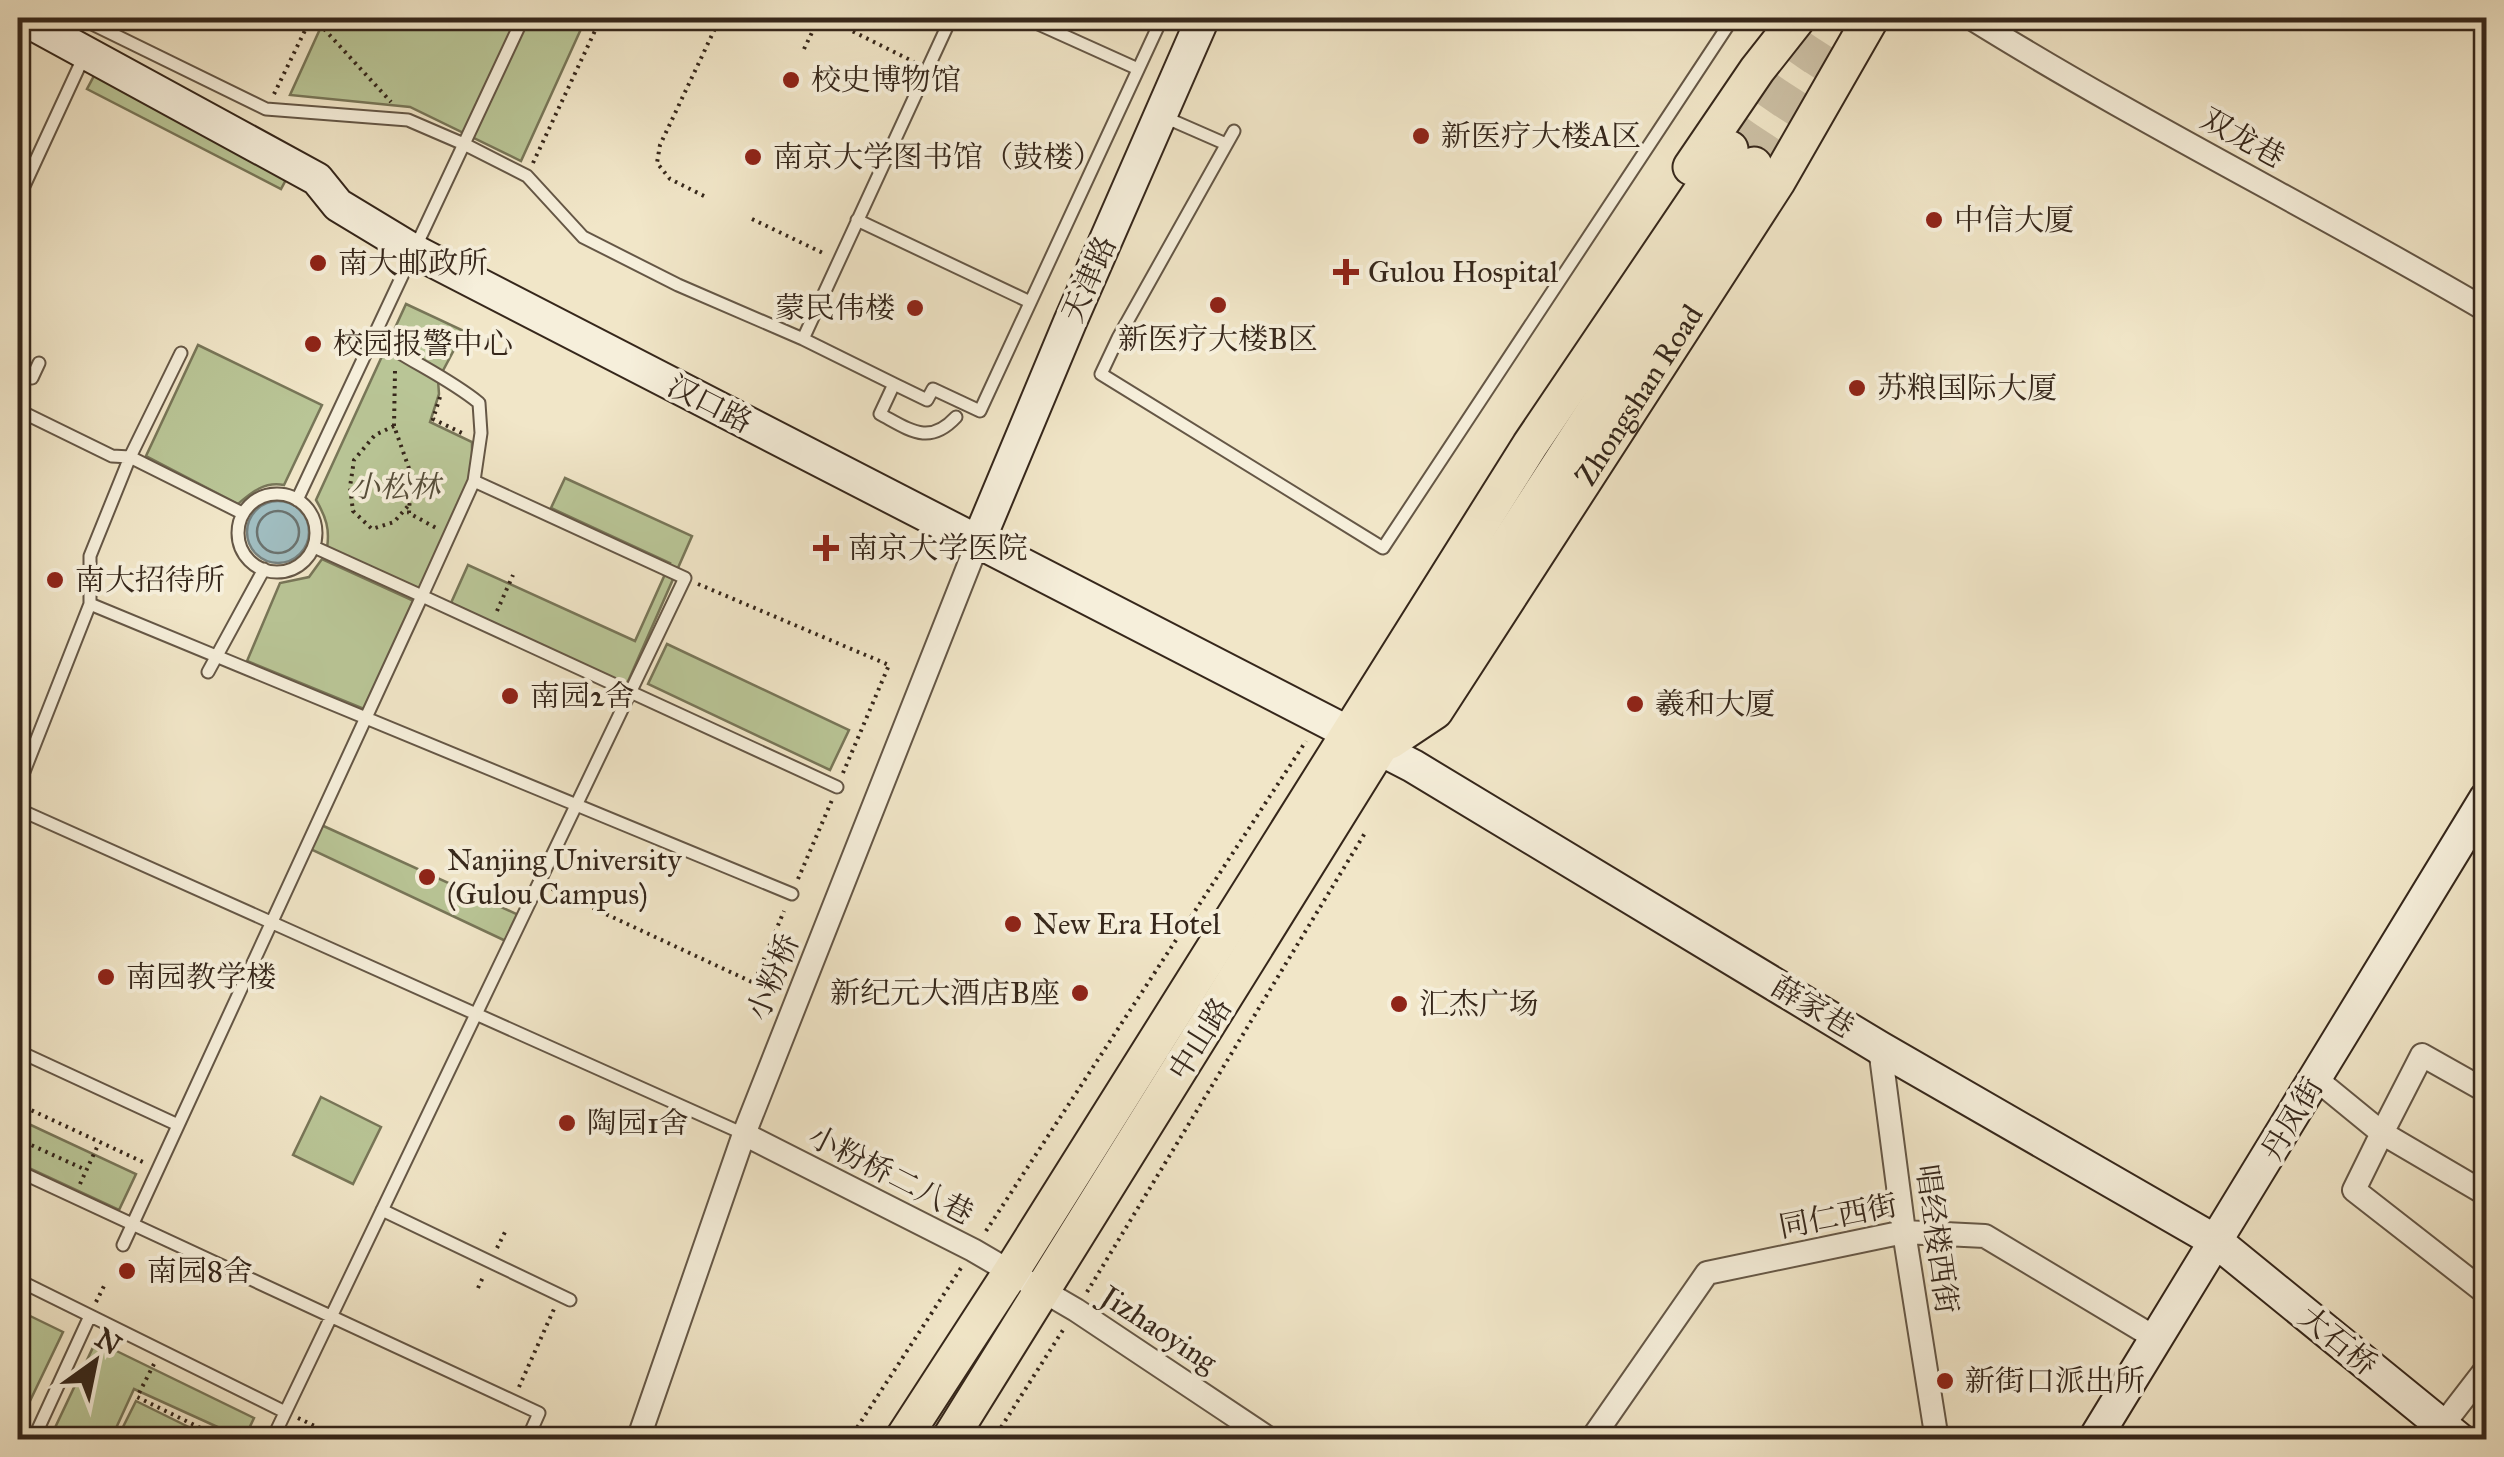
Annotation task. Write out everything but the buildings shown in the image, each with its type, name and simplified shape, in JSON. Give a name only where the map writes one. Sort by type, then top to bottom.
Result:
[{"type":"main road","points":[[1364,741],[1369,668],[1597,305],[1757,70],[1798,18]]},
{"type":"main road","points":[[902,1440],[1364,741],[1530,445],[1742,157],[1448,637],[1364,741]]},
{"type":"main road","points":[[952,1434],[1044,1292]]},
{"type":"street","name":"汉口路","points":[[22,18],[317,179],[338,206],[414,251],[1413,766]]},
{"type":"street","name":"天津路","points":[[978,542],[1203,18]]},
{"type":"street","name":"双龙巷","points":[[1971,18],[2052,68],[2349,230],[2486,310]]},
{"type":"street","name":"小粉桥","points":[[638,1440],[744,1134],[978,542]]},
{"type":"street","name":"薛家巷","points":[[1413,766],[1880,1048],[2217,1242]]},
{"type":"street","name":"丹凤街","points":[[2094,1440],[2486,798]]},
{"type":"street","name":"唱经楼西街","points":[[1880,1048],[1937,1440]]},
{"type":"street","points":[[2486,1091],[2422,1056],[2354,1190],[2486,1292]]},
{"type":"street","points":[[2316,1079],[2382,1133],[2486,1194]]},
{"type":"street","name":"小粉桥二八巷","points":[[744,1134],[973,1250],[1004,1283]]},
{"type":"street","name":"同仁西街","points":[[1591,1440],[1707,1273],[1904,1232],[1985,1236],[2157,1339]]},
{"type":"street","name":"大石桥","points":[[2217,1242],[2451,1432]]},
{"type":"street","name":"Jizhaoying","points":[[1004,1283],[1044,1292],[1076,1310],[1271,1440]]},
{"type":"street","points":[[2451,1432],[2486,1369]]},
{"type":"lane","points":[[298,500],[523,18]]},
{"type":"lane","points":[[803,339],[951,18]]},
{"type":"lane","points":[[1025,18],[1138,70]]},
{"type":"lane","points":[[84,20],[266,109],[408,120],[466,145],[526,176],[583,237],[678,286],[803,339],[928,400],[933,389],[980,411],[1162,18]]},
{"type":"lane","points":[[1234,131],[1118,338],[1102,374],[1382,548],[1732,18]]},
{"type":"lane","points":[[1044,1292],[1364,741],[1435,711],[1777,182],[1871,18]]},
{"type":"lane","points":[[18,198],[85,54]]},
{"type":"lane","points":[[1161,116],[1226,144]]},
{"type":"lane","points":[[857,220],[1030,302]]},
{"type":"lane","points":[[122,1246],[474,481],[480,442],[479,403],[446,378],[374,336]]},
{"type":"lane","points":[[18,787],[90,604],[90,556],[130,457],[181,354]]},
{"type":"lane","points":[[18,371],[32,378],[39,362]]},
{"type":"lane","points":[[894,384],[880,414],[926,435],[943,431],[956,417]]},
{"type":"lane","points":[[18,410],[112,456],[130,457],[242,513]]},
{"type":"lane","points":[[272,1440],[685,578],[474,481]]},
{"type":"lane","points":[[271,494],[298,500],[314,519],[314,547],[307,558],[292,569],[274,572],[251,561],[238,535],[242,513],[253,502],[271,494]]},
{"type":"lane","points":[[314,547],[837,787]]},
{"type":"lane","points":[[208,672],[264,569]]},
{"type":"lane","points":[[90,604],[792,894]]},
{"type":"lane","points":[[18,809],[744,1134]]},
{"type":"lane","points":[[18,1051],[178,1126]]},
{"type":"lane","points":[[18,1171],[539,1413],[527,1440]]},
{"type":"lane","points":[[382,1210],[565,1298]]},
{"type":"lane","points":[[18,1280],[286,1412]]},
{"type":"lane","points":[[33,1440],[90,1316]]},
{"type":"path","points":[[266,109],[312,18],[408,120]]},
{"type":"path","points":[[589,18],[616,30]]},
{"type":"path","points":[[704,196],[670,179],[657,163],[660,145],[720,18]]},
{"type":"path","points":[[804,49],[822,18],[927,68]]},
{"type":"path","points":[[526,176],[600,20]]},
{"type":"path","points":[[752,219],[839,260]]},
{"type":"path","points":[[396,352],[394,426],[411,474],[409,513],[450,534]]},
{"type":"path","points":[[446,378],[433,419],[480,442]]},
{"type":"path","points":[[394,426],[375,435],[354,460],[350,487],[353,511],[372,528],[394,522],[410,504]]},
{"type":"path","points":[[490,627],[513,574]]},
{"type":"path","points":[[539,883],[754,983],[889,665],[685,578]]},
{"type":"path","points":[[849,1440],[1312,732]]},
{"type":"path","points":[[993,1440],[1365,833]]},
{"type":"path","points":[[18,1104],[158,1169]]},
{"type":"path","points":[[18,1138],[86,1170]]},
{"type":"path","points":[[77,1190],[100,1142]]},
{"type":"path","points":[[513,1401],[565,1298]]},
{"type":"path","points":[[160,1350],[137,1397],[225,1440]]},
{"type":"path","points":[[286,1412],[344,1440]]},
{"type":"green space","points":[[325,18],[586,18],[521,161],[410,107],[290,95]]},
{"type":"green space","points":[[95,74],[289,174],[281,189],[87,89]]},
{"type":"green space","name":"小松林","points":[[406,304],[464,331],[438,380],[439,394],[430,422],[472,442],[472,480],[420,591],[327,548],[326,523],[316,500]]},
{"type":"green space","points":[[198,345],[322,405],[284,485],[265,486],[238,504],[146,456]]},
{"type":"green space","points":[[565,478],[692,536],[626,686],[451,603],[468,565],[635,641],[670,563],[551,508]]},
{"type":"green space","points":[[322,559],[414,601],[364,709],[247,661],[280,583],[309,577]]},
{"type":"green space","points":[[667,644],[849,730],[830,770],[648,684]]},
{"type":"green space","points":[[317,823],[523,917],[510,943],[306,847]]},
{"type":"green space","points":[[321,1097],[381,1127],[353,1184],[293,1155]]},
{"type":"green space","points":[[18,1119],[136,1174],[119,1210],[18,1163]]},
{"type":"green space","points":[[24,1313],[63,1332],[18,1426],[18,1327]]},
{"type":"green space","points":[[96,1341],[254,1418],[244,1439],[134,1389],[111,1439],[68,1439],[53,1432]]},
{"type":"green space","points":[[136,1401],[213,1439],[117,1439]]},
{"type":"water","points":[[278,501],[300,510],[309,532],[300,554],[278,563],[256,554],[247,532],[256,510]]},
{"type":"tunnel","points":[[1730,149],[1821,18]]},
{"type":"tunnel","points":[[1754,165],[1849,18]]},
{"type":"place","name":"校史博物馆","points":[[791,80]]},
{"type":"place","name":"新医疗大楼A区","points":[[1421,136]]},
{"type":"place","name":"南京大学图书馆（鼓楼）","points":[[753,157]]},
{"type":"place","name":"中信大厦","points":[[1934,220]]},
{"type":"place","name":"南大邮政所","points":[[318,263]]},
{"type":"place","name":"Gulou Hospital","points":[[1346,272]]},
{"type":"place","name":"新医疗大楼B区","points":[[1218,305]]},
{"type":"place","name":"蒙民伟楼","points":[[915,308]]},
{"type":"place","name":"校园报警中心","points":[[313,344]]},
{"type":"place","name":"苏粮国际大厦","points":[[1857,388]]},
{"type":"place","name":"南京大学医院","points":[[826,548]]},
{"type":"place","name":"南大招待所","points":[[55,580]]},
{"type":"place","name":"南园2舍","points":[[510,696]]},
{"type":"place","name":"羲和大厦","points":[[1635,704]]},
{"type":"place","name":"Nanjing University (Gulou Campus)","points":[[427,877]]},
{"type":"place","name":"New Era Hotel","points":[[1013,924]]},
{"type":"place","name":"南园教学楼","points":[[106,977]]},
{"type":"place","name":"新纪元大酒店B座","points":[[1080,993]]},
{"type":"place","name":"汇杰广场","points":[[1399,1004]]},
{"type":"place","name":"陶园1舍","points":[[567,1123]]},
{"type":"place","name":"南园8舍","points":[[127,1271]]},
{"type":"place","name":"新街口派出所","points":[[1945,1381]]}]
